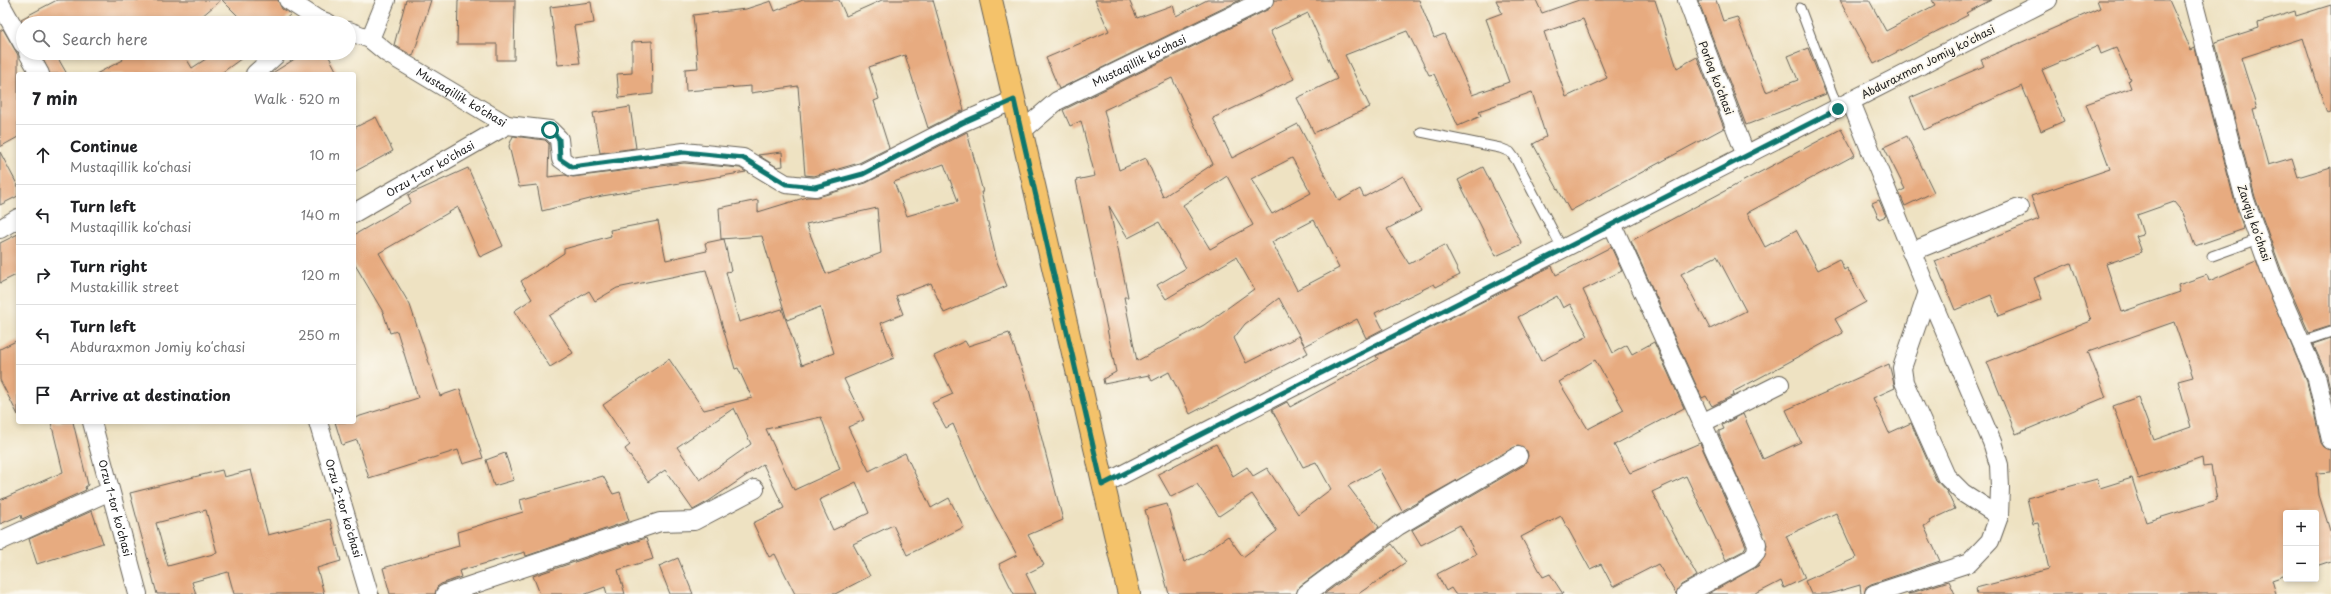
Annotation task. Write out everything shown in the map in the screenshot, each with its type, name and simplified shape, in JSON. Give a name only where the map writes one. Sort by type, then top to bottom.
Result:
[{"type":"main road","points":[[991,0],[1102,485],[1129,594]]},
{"type":"street","points":[[288,0],[311,16]]},
{"type":"street","points":[[370,39],[386,0]]},
{"type":"street","name":"Mustaqillik ko‘chasi","points":[[1021,132],[1058,101],[1264,0]]},
{"type":"street","name":"Porloq koʻchasi","points":[[1687,0],[1746,156]]},
{"type":"street","name":"Abduraxmon Jomiy koʻchasi","points":[[1102,485],[2048,0]]},
{"type":"street","name":"Zavqiy koʻchasi","points":[[2192,0],[2244,200],[2258,238],[2317,379],[2331,440]]},
{"type":"street","points":[[0,4],[16,32]]},
{"type":"street","name":"Mustaqillik ko‘chasi","points":[[356,34],[370,39],[387,52],[507,125],[550,130],[559,139],[560,159],[572,167],[684,152],[743,158],[786,184],[815,187],[863,174],[962,123],[1014,100]]},
{"type":"street","points":[[32,60],[39,72]]},
{"type":"street","points":[[257,72],[270,60]]},
{"type":"street","points":[[1844,105],[1911,252],[1992,442],[1999,465],[1999,516],[1990,541],[1969,563],[1874,594]]},
{"type":"street","name":"Orzu 1-tor ko'chasi","points":[[356,212],[507,125]]},
{"type":"street","points":[[1911,252],[2019,208]]},
{"type":"street","points":[[0,229],[16,219]]},
{"type":"street","points":[[1612,224],[1757,544],[1756,552],[1750,559],[1686,594]]},
{"type":"street","points":[[1928,292],[1902,368],[1904,382],[1946,476],[1963,493],[1999,516]]},
{"type":"street","points":[[1702,423],[1780,384]]},
{"type":"street","name":"Orzu 1-tor ko'chasi","points":[[93,424],[138,594]]},
{"type":"street","name":"Orzu 2-tor ko'chasi","points":[[319,424],[369,594]]},
{"type":"street","points":[[1306,594],[1398,526],[1518,456]]},
{"type":"street","points":[[445,594],[660,522],[694,521],[755,489]]},
{"type":"street","points":[[0,541],[110,490]]},
{"type":"lane","points":[[1800,8],[1844,105]]},
{"type":"lane","points":[[1421,132],[1500,148],[1510,152],[1516,160],[1563,250]]},
{"type":"lane","points":[[2212,256],[2258,238]]},
{"type":"lane","points":[[2301,342],[2331,332]]},
{"type":"building","points":[[57,0],[221,0],[202,16],[27,16]]},
{"type":"building","points":[[222,0],[278,0],[282,9],[291,14],[289,16],[238,16]]},
{"type":"building","points":[[406,0],[431,0],[413,56],[394,45]]},
{"type":"building","points":[[458,0],[515,0],[514,60],[497,60],[497,44],[457,44]]},
{"type":"building","points":[[803,0],[839,0],[846,16],[882,0],[933,0],[964,110],[928,128],[905,55],[869,67],[879,99],[874,101],[889,148],[859,163],[814,176],[805,175],[798,86],[751,93],[751,86],[686,91],[685,69],[698,68],[693,15],[746,9],[771,1],[775,11]]},
{"type":"building","points":[[1095,0],[1129,0],[1137,18],[1173,5],[1176,16],[1207,0],[1240,0],[1059,89],[1046,58],[1109,31]]},
{"type":"building","points":[[1274,0],[1419,0],[1434,38],[1444,34],[1472,95],[1509,82],[1486,19],[1502,13],[1496,0],[1536,0],[1542,13],[1579,0],[1655,0],[1677,68],[1697,57],[1724,128],[1570,211],[1533,144],[1546,137],[1532,92],[1479,111],[1481,116],[1458,126],[1434,74],[1429,75],[1407,31],[1345,55],[1370,107],[1314,133],[1297,98],[1337,79],[1308,13],[1270,31],[1294,79],[1213,118],[1232,158],[1298,124],[1339,201],[1360,189],[1364,197],[1403,176],[1421,211],[1387,229],[1409,264],[1445,245],[1460,275],[1436,287],[1434,284],[1375,313],[1383,329],[1366,338],[1357,319],[1305,346],[1279,298],[1245,324],[1234,338],[1246,363],[1299,336],[1308,353],[1190,414],[1169,372],[1152,381],[1149,375],[1104,384],[1103,379],[1116,372],[1076,180],[1095,176],[1081,121],[1070,126],[1063,110],[1269,9]],"holes":[[[1583,19],[1607,78],[1566,97],[1544,32]],[[1172,78],[1213,164],[1163,197],[1146,158],[1119,170],[1104,110]],[[1292,158],[1311,193],[1272,214],[1251,179]],[[1227,176],[1253,225],[1210,249],[1183,205]],[[1109,206],[1128,238],[1159,222],[1186,268],[1157,285],[1166,299],[1236,257],[1254,289],[1204,325],[1137,361],[1124,297],[1128,297]],[[1314,220],[1339,268],[1297,290],[1272,242]]]},
{"type":"building","points":[[1698,0],[1716,0],[1723,21],[1737,17],[1766,92],[1798,80],[1788,56],[1808,48],[1826,94],[1746,125]]},
{"type":"building","points":[[1840,0],[1869,0],[1886,31],[1935,5],[1932,0],[1991,0],[1966,13],[1968,15],[1874,64]]},
{"type":"building","points":[[2097,0],[2169,0],[2191,50],[2195,48],[2235,203],[2244,229],[2195,246],[2183,213],[2174,202],[2137,215],[2143,234],[2136,236],[2142,252],[2106,264],[2122,312],[2180,292],[2178,285],[2207,275],[2209,281],[2256,261],[2307,382],[2321,443],[2324,447],[2331,450],[2331,472],[2317,473],[2319,495],[2331,534],[2331,561],[2319,565],[2319,510],[2283,510],[2283,576],[2272,580],[2276,594],[1977,594],[1976,588],[2049,569],[2038,523],[2033,524],[2027,498],[2097,479],[2100,488],[2132,478],[2146,522],[2217,500],[2211,466],[2203,467],[2202,457],[2139,479],[2113,406],[2138,397],[2154,440],[2191,427],[2178,381],[2193,377],[2174,322],[2088,352],[2106,397],[2016,434],[1987,362],[2091,321],[2071,263],[2034,278],[2042,299],[1999,316],[1991,295],[1955,310],[1935,261],[2039,219],[2031,196],[2110,169],[2086,104],[2131,88],[2128,80],[2130,79],[2116,48],[2101,54],[2098,46],[2042,70],[2064,121],[2041,131],[2022,86],[1924,130],[1910,98],[1984,66],[1981,60],[2100,8]]},
{"type":"building","points":[[591,2],[594,23],[574,26],[580,63],[558,65],[550,7]]},
{"type":"building","points":[[2331,5],[2331,113],[2327,114],[2303,38],[2241,58],[2257,109],[2253,110],[2268,165],[2292,158],[2298,177],[2331,167],[2331,326],[2309,333],[2281,269],[2255,197],[2215,42],[2259,28],[2258,23],[2295,11],[2296,16]]},
{"type":"building","points":[[3,29],[16,52],[18,72],[16,72],[16,138],[0,147],[0,31]]},
{"type":"building","points":[[652,41],[653,94],[619,98],[617,74],[632,73],[632,42]]},
{"type":"building","points":[[43,60],[59,60],[66,72],[49,72]]},
{"type":"building","points":[[123,60],[187,60],[192,68],[204,60],[239,60],[223,72],[100,72]]},
{"type":"building","points":[[293,60],[331,60],[337,72],[274,72]]},
{"type":"building","points":[[630,107],[636,148],[600,153],[593,113]]},
{"type":"building","points":[[376,117],[393,151],[356,171],[356,127]]},
{"type":"building","points":[[1841,129],[1855,155],[1747,213],[1765,247],[1796,230],[1818,270],[1839,259],[1844,270],[1847,268],[1866,302],[1835,319],[1843,333],[1733,392],[1734,395],[1712,406],[1706,396],[1702,398],[1631,241]],"holes":[[[1717,256],[1746,311],[1710,329],[1681,274]]]},
{"type":"building","points":[[967,132],[983,192],[981,192],[997,262],[1007,286],[944,313],[931,283],[896,296],[903,314],[881,323],[894,358],[844,379],[864,420],[848,427],[869,471],[905,453],[931,508],[949,498],[964,527],[907,555],[893,525],[853,544],[870,576],[835,594],[795,594],[775,554],[769,557],[753,523],[784,508],[763,464],[709,501],[693,510],[665,470],[648,482],[625,449],[630,445],[603,405],[669,359],[704,410],[752,398],[738,368],[735,369],[706,270],[617,288],[595,301],[589,291],[549,316],[573,353],[550,367],[514,311],[532,299],[521,281],[564,253],[564,249],[611,236],[610,230],[658,221],[666,260],[707,251],[705,243],[724,239],[731,271],[726,272],[739,322],[782,309],[802,365],[834,353],[820,307],[787,320],[762,236],[721,239],[719,208],[758,200],[758,212],[807,197],[818,197],[866,183]],"holes":[[[944,164],[958,201],[907,216],[894,182]],[[877,208],[881,253],[826,274],[806,224]],[[734,408],[751,444],[700,480],[677,447]],[[821,417],[840,469],[794,490],[766,429]],[[856,482],[869,513],[833,530],[819,500]]]},
{"type":"building","points":[[513,136],[545,140],[549,144],[548,177],[565,175],[573,177],[684,163],[740,168],[746,172],[602,196],[542,211],[537,185],[519,187],[509,146]]},
{"type":"building","points":[[1907,136],[1934,192],[1905,206],[1899,192],[1905,189],[1884,147]]},
{"type":"building","points":[[0,152],[16,182],[16,197],[0,205]]},
{"type":"building","points":[[782,152],[783,166],[777,167],[758,155]]},
{"type":"building","points":[[1483,167],[1522,244],[1496,256],[1458,180]]},
{"type":"building","points":[[468,168],[503,246],[480,257],[458,207],[379,253],[410,305],[440,396],[460,389],[483,458],[463,464],[458,450],[369,478],[357,440],[342,445],[336,424],[356,424],[356,417],[418,398],[397,331],[390,333],[383,312],[356,266],[356,234],[411,202],[408,195]]},
{"type":"building","points":[[1879,200],[1886,216],[1879,219],[1872,203]]},
{"type":"building","points":[[16,235],[16,275],[0,283],[0,243]]},
{"type":"building","points":[[1611,247],[1622,271],[1583,290],[1613,353],[1627,345],[1632,354],[1654,342],[1684,408],[1614,445],[1630,473],[1700,443],[1746,546],[1743,551],[1726,560],[1686,476],[1652,492],[1697,576],[1681,585],[1676,594],[1658,564],[1613,587],[1601,564],[1590,569],[1561,516],[1521,537],[1543,577],[1550,574],[1563,594],[1455,594],[1451,588],[1446,591],[1437,574],[1476,554],[1460,525],[1421,545],[1412,530],[1524,465],[1528,456],[1527,451],[1518,446],[1402,511],[1379,469],[1348,486],[1379,527],[1300,586],[1296,594],[1169,594],[1145,510],[1167,504],[1184,562],[1202,554],[1228,536],[1243,557],[1277,531],[1252,494],[1219,516],[1197,484],[1171,497],[1158,474],[1216,444],[1233,476],[1247,467],[1253,476],[1267,468],[1298,514],[1331,489],[1316,462],[1303,467],[1272,410],[1287,402],[1290,407],[1378,359],[1376,356],[1552,266],[1556,275]],"holes":[[[1557,296],[1563,308],[1570,304],[1588,336],[1541,361],[1518,317]],[[1595,360],[1624,410],[1588,429],[1559,382]]]},
{"type":"building","points":[[1009,333],[1028,386],[1063,520],[1028,535],[1044,565],[1026,574],[1036,594],[1014,594],[999,564],[1017,555],[981,489],[953,424],[946,428],[932,403],[953,394],[934,356],[965,341],[968,346]]},
{"type":"building","points":[[2331,338],[2331,393],[2327,375],[2313,344]]},
{"type":"building","points":[[16,341],[16,411],[0,380],[0,349]]},
{"type":"building","points":[[1889,364],[1895,388],[1873,398],[1889,433],[1911,423],[1936,480],[1947,492],[1955,509],[1929,521],[1930,523],[1924,526],[1940,561],[1871,584],[1866,587],[1864,594],[1861,594],[1860,585],[1829,594],[1811,594],[1805,581],[1856,558],[1836,513],[1786,536],[1805,578],[1784,588],[1781,581],[1756,594],[1708,594],[1758,566],[1764,558],[1767,545],[1719,434],[1719,431],[1724,429],[1722,425],[1743,414],[1763,459],[1801,442],[1786,410]]},
{"type":"building","points":[[51,424],[73,424],[88,485],[85,487],[86,490],[22,519],[21,515],[0,524],[0,500],[63,472]]},
{"type":"building","points":[[505,453],[514,480],[494,486],[486,460]]},
{"type":"building","points":[[222,470],[224,477],[251,470],[268,535],[330,519],[341,561],[317,568],[324,594],[234,594],[228,572],[192,582],[196,594],[157,594],[130,493]],"holes":[[[206,510],[217,553],[168,566],[156,523]]]},
{"type":"building","points":[[603,476],[613,494],[620,492],[629,521],[526,556],[525,552],[459,571],[461,577],[441,584],[437,587],[435,594],[390,594],[383,568],[459,546],[457,532],[523,512],[520,500]]},
{"type":"building","points":[[92,511],[103,543],[37,564],[29,539]]},
{"type":"building","points":[[646,538],[653,559],[618,570],[625,594],[607,594],[605,587],[586,594],[540,594],[533,576]]},
{"type":"building","points":[[1392,544],[1406,562],[1358,594],[1324,594]]},
{"type":"building","points":[[678,558],[693,594],[670,594],[659,566]]},
{"type":"building","points":[[1949,581],[1955,594],[1908,594]]},
{"type":"route","points":[[550,130],[559,139],[560,159],[572,167],[684,152],[743,158],[786,184],[815,187],[863,174],[962,123],[1014,100],[1102,485],[1838,109]]}]
